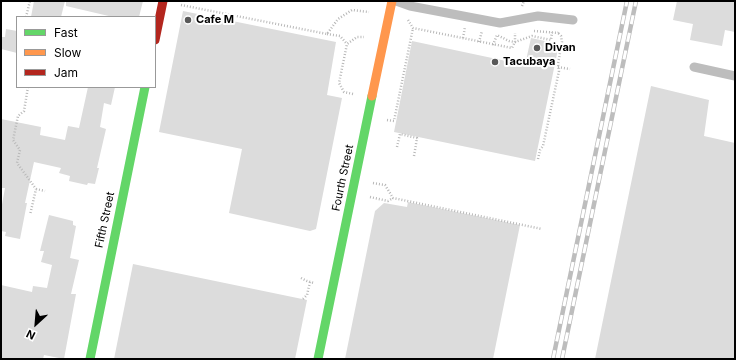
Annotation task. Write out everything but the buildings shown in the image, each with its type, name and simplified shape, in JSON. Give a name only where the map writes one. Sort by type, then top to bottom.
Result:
[{"type":"street","points":[[156,35],[163,1]]},
{"type":"street","name":"Fourth Street","points":[[318,359],[392,1]]},
{"type":"street","name":"Fifth Street","points":[[90,359],[145,88]]},
{"type":"lane","points":[[396,1],[416,7],[500,23],[538,16],[573,20]]},
{"type":"lane","points":[[694,67],[735,76]]},
{"type":"path","points":[[26,16],[30,1]]},
{"type":"path","points":[[163,1],[340,36],[347,44]]},
{"type":"path","points":[[327,34],[338,19],[352,10],[369,12]]},
{"type":"path","points":[[389,120],[394,121],[413,28]]},
{"type":"path","points":[[493,45],[498,35],[509,41],[515,42],[532,36],[551,40],[552,32]]},
{"type":"path","points":[[538,159],[540,150],[543,146],[559,71],[558,64],[562,42],[561,36],[558,33]]},
{"type":"path","points":[[463,38],[464,34]]},
{"type":"path","points":[[353,94],[344,92],[339,84],[347,44],[357,37],[364,37]]},
{"type":"path","points":[[479,42],[480,37]]},
{"type":"path","points":[[402,60],[406,61]]},
{"type":"path","points":[[558,67],[570,69]]},
{"type":"path","points":[[398,77],[403,78]]},
{"type":"path","points":[[28,88],[24,110],[18,116],[13,140],[20,150],[17,163],[36,189],[45,191]]},
{"type":"path","points":[[394,96],[399,97]]},
{"type":"path","points":[[397,147],[400,134],[417,138],[414,156]]},
{"type":"path","points":[[372,183],[385,185],[393,198]]},
{"type":"path","points":[[30,215],[36,189]]},
{"type":"path","points":[[370,197],[388,201],[393,198],[542,229]]},
{"type":"path","points":[[301,278],[314,283]]},
{"type":"path","points":[[303,299],[307,295],[310,282]]},
{"type":"railway","points":[[553,359],[627,1]]},
{"type":"railway","points":[[562,359],[636,1]]},
{"type":"traffic: fast","points":[[90,359],[145,88]]},
{"type":"traffic: fast","points":[[318,359],[372,96]]},
{"type":"traffic: slow","points":[[372,96],[392,1]]},
{"type":"traffic: jam","points":[[156,35],[163,1]]},
{"type":"place","name":"Cafe M","points":[[188,20]]},
{"type":"place","name":"Divan","points":[[537,48]]},
{"type":"place","name":"Tacubaya","points":[[495,62]]}]
